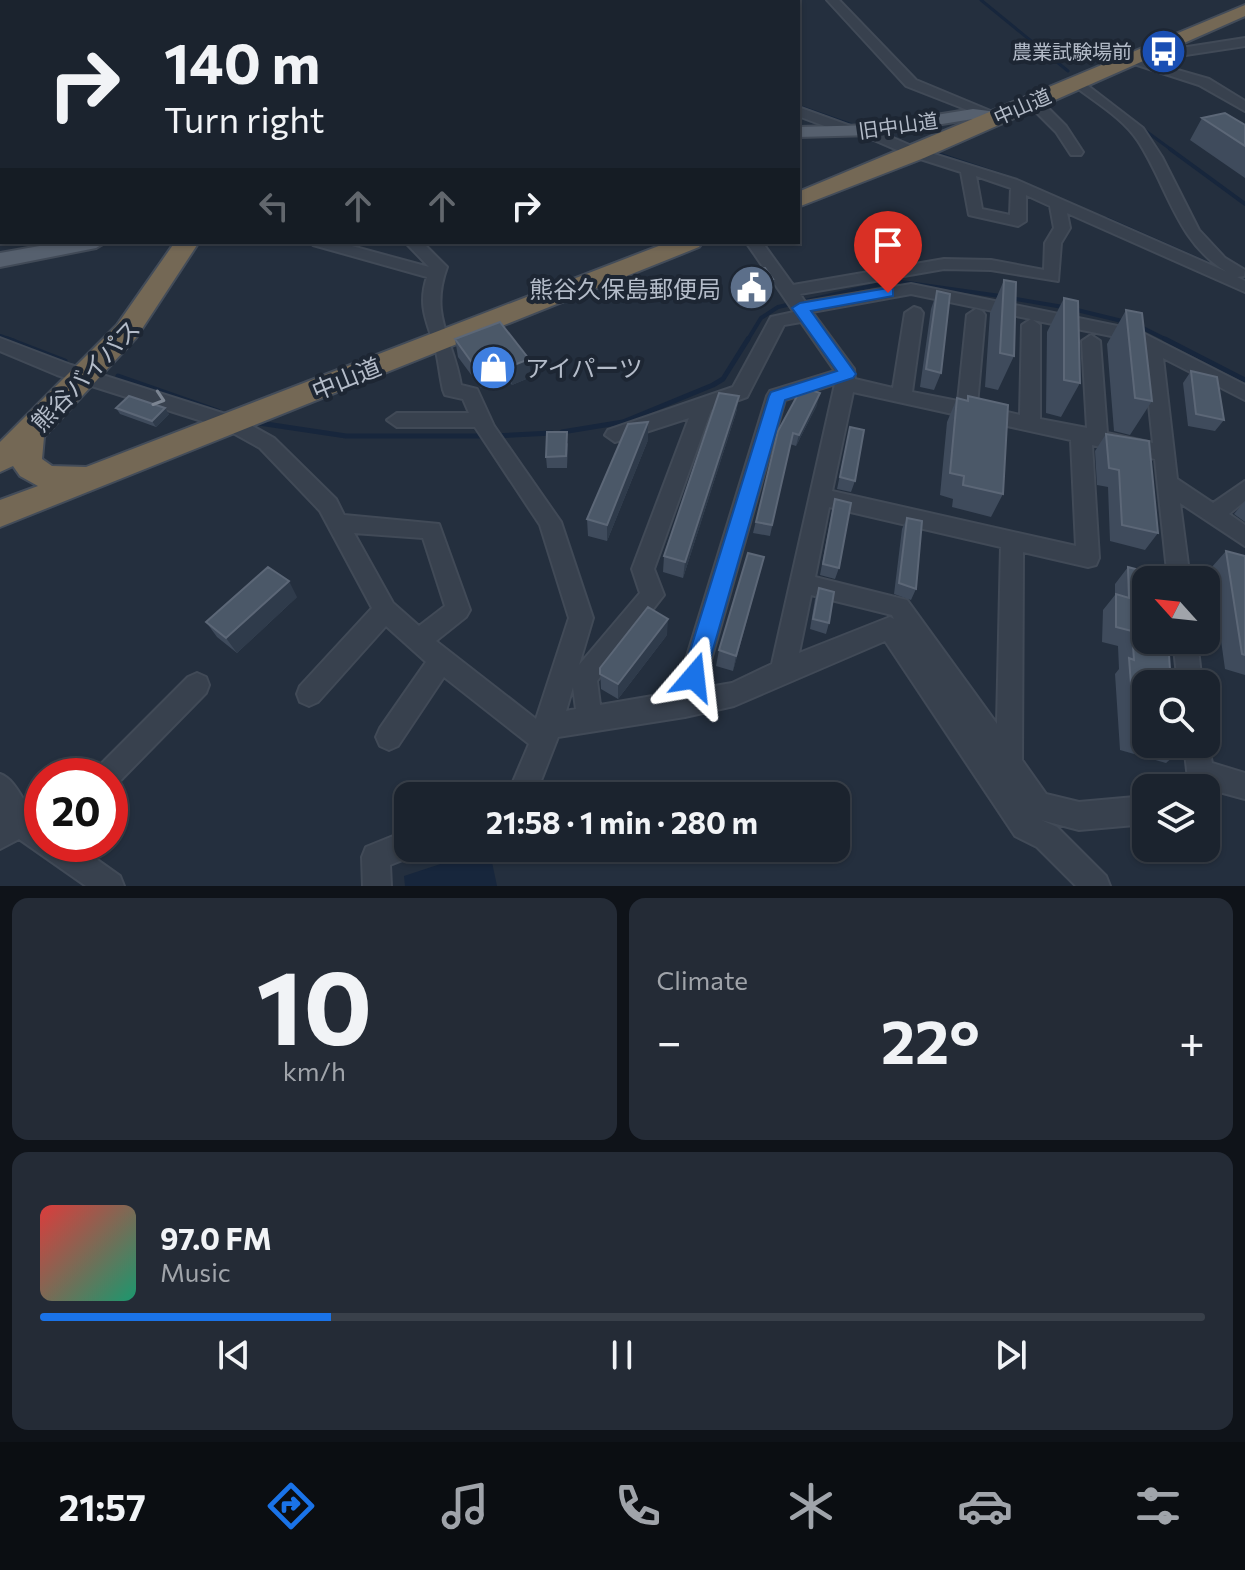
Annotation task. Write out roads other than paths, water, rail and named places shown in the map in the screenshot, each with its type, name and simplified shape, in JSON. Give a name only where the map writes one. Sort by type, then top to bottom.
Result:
[{"type":"highway","name":"中山道","points":[[800,199],[916,153],[1245,10]]},
{"type":"highway","name":"熊谷バイパス","points":[[0,460],[15,435],[86,376],[145,312],[186,244]]},
{"type":"highway","name":"中山道","points":[[0,514],[686,244]]},
{"type":"highway","points":[[15,435],[26,462],[38,474],[62,479],[97,477]]},
{"type":"main road","name":"旧中山道","points":[[800,132],[858,131],[973,114],[998,117]]},
{"type":"main road","points":[[0,260],[85,244]]},
{"type":"street","points":[[833,0],[911,83],[998,117]]},
{"type":"street","points":[[1134,60],[1245,42]]},
{"type":"street","points":[[1134,60],[1204,82],[1245,106]]},
{"type":"street","points":[[1078,82],[1143,137],[1177,209],[1219,264],[1245,276]]},
{"type":"street","points":[[1033,101],[1061,129],[1076,152]]},
{"type":"street","points":[[800,112],[1019,187],[1245,287]]},
{"type":"street","points":[[968,168],[967,187],[975,199],[974,212],[1018,221],[1019,187]]},
{"type":"street","points":[[615,435],[740,392],[777,321],[797,304],[944,264],[991,265],[1052,277],[1053,243],[1062,228],[1057,203]]},
{"type":"street","points":[[326,244],[436,274]]},
{"type":"street","points":[[415,244],[439,267],[429,297],[434,331],[441,340],[452,390],[470,394],[487,431],[550,522],[581,618],[549,726],[527,782]]},
{"type":"street","points":[[755,244],[846,379],[783,671]]},
{"type":"street","points":[[797,304],[911,289],[1131,334],[1245,393]]},
{"type":"street","points":[[902,394],[914,313]]},
{"type":"street","points":[[967,409],[976,315]]},
{"type":"street","points":[[1030,423],[1031,325]]},
{"type":"street","points":[[822,497],[1088,558],[1091,341]]},
{"type":"street","points":[[0,344],[86,376],[231,423],[267,443],[328,505],[385,610],[418,641],[535,734],[549,726],[685,705],[734,694],[890,628],[1025,826],[1047,837],[1096,886]]},
{"type":"street","points":[[1152,345],[1177,566]]},
{"type":"street","points":[[685,705],[777,396],[846,379],[1164,453]]},
{"type":"street","points":[[590,720],[584,678],[652,595],[643,569],[703,406]]},
{"type":"street","points":[[397,420],[487,431]]},
{"type":"street","points":[[1168,483],[1245,537]]},
{"type":"street","points":[[1213,515],[1245,489]]},
{"type":"street","points":[[338,523],[431,530],[458,610],[418,641]]},
{"type":"street","points":[[1009,763],[1012,541]]},
{"type":"street","points":[[804,584],[899,607],[1038,805],[1079,816],[1132,811]]},
{"type":"street","points":[[309,694],[385,610]]},
{"type":"street","points":[[389,737],[443,658]]},
{"type":"street","points":[[125,758],[197,685]]},
{"type":"street","points":[[1220,783],[1245,786]]},
{"type":"street","points":[[0,787],[20,831]]},
{"type":"street","points":[[377,886],[376,857],[394,850]]},
{"type":"street","points":[[76,862],[110,886]]},
{"type":"water","points":[[446,862],[492,862],[497,886],[405,886],[404,876]]},
{"type":"waterway","points":[[981,0],[1068,71]]},
{"type":"waterway","points":[[800,107],[858,127]]},
{"type":"waterway","points":[[1143,129],[1173,151]]},
{"type":"waterway","points":[[1170,149],[1245,204]]},
{"type":"waterway","points":[[932,152],[1013,179]]},
{"type":"waterway","points":[[1107,219],[1245,280]]},
{"type":"waterway","points":[[747,341],[761,318],[778,307],[894,281],[1000,296]]},
{"type":"waterway","points":[[1010,298],[1063,307]]},
{"type":"waterway","points":[[1073,309],[1126,322]]},
{"type":"waterway","points":[[1139,326],[1165,339]]},
{"type":"waterway","points":[[0,336],[14,341]]},
{"type":"waterway","points":[[8,339],[65,361]]},
{"type":"waterway","points":[[562,432],[623,422],[713,385],[723,379],[748,339]]},
{"type":"waterway","points":[[1165,339],[1169,341]]},
{"type":"waterway","points":[[1165,339],[1245,380]]},
{"type":"waterway","points":[[118,376],[218,411]]},
{"type":"waterway","points":[[259,423],[346,436],[484,436]]},
{"type":"waterway","points":[[494,436],[552,433]]},
{"type":"place","name":"農業試験場前","points":[[1163,51]]},
{"type":"place","name":"熊谷久保島郵便局","points":[[752,288]]},
{"type":"place","name":"アイパーツ","points":[[494,367]]}]
